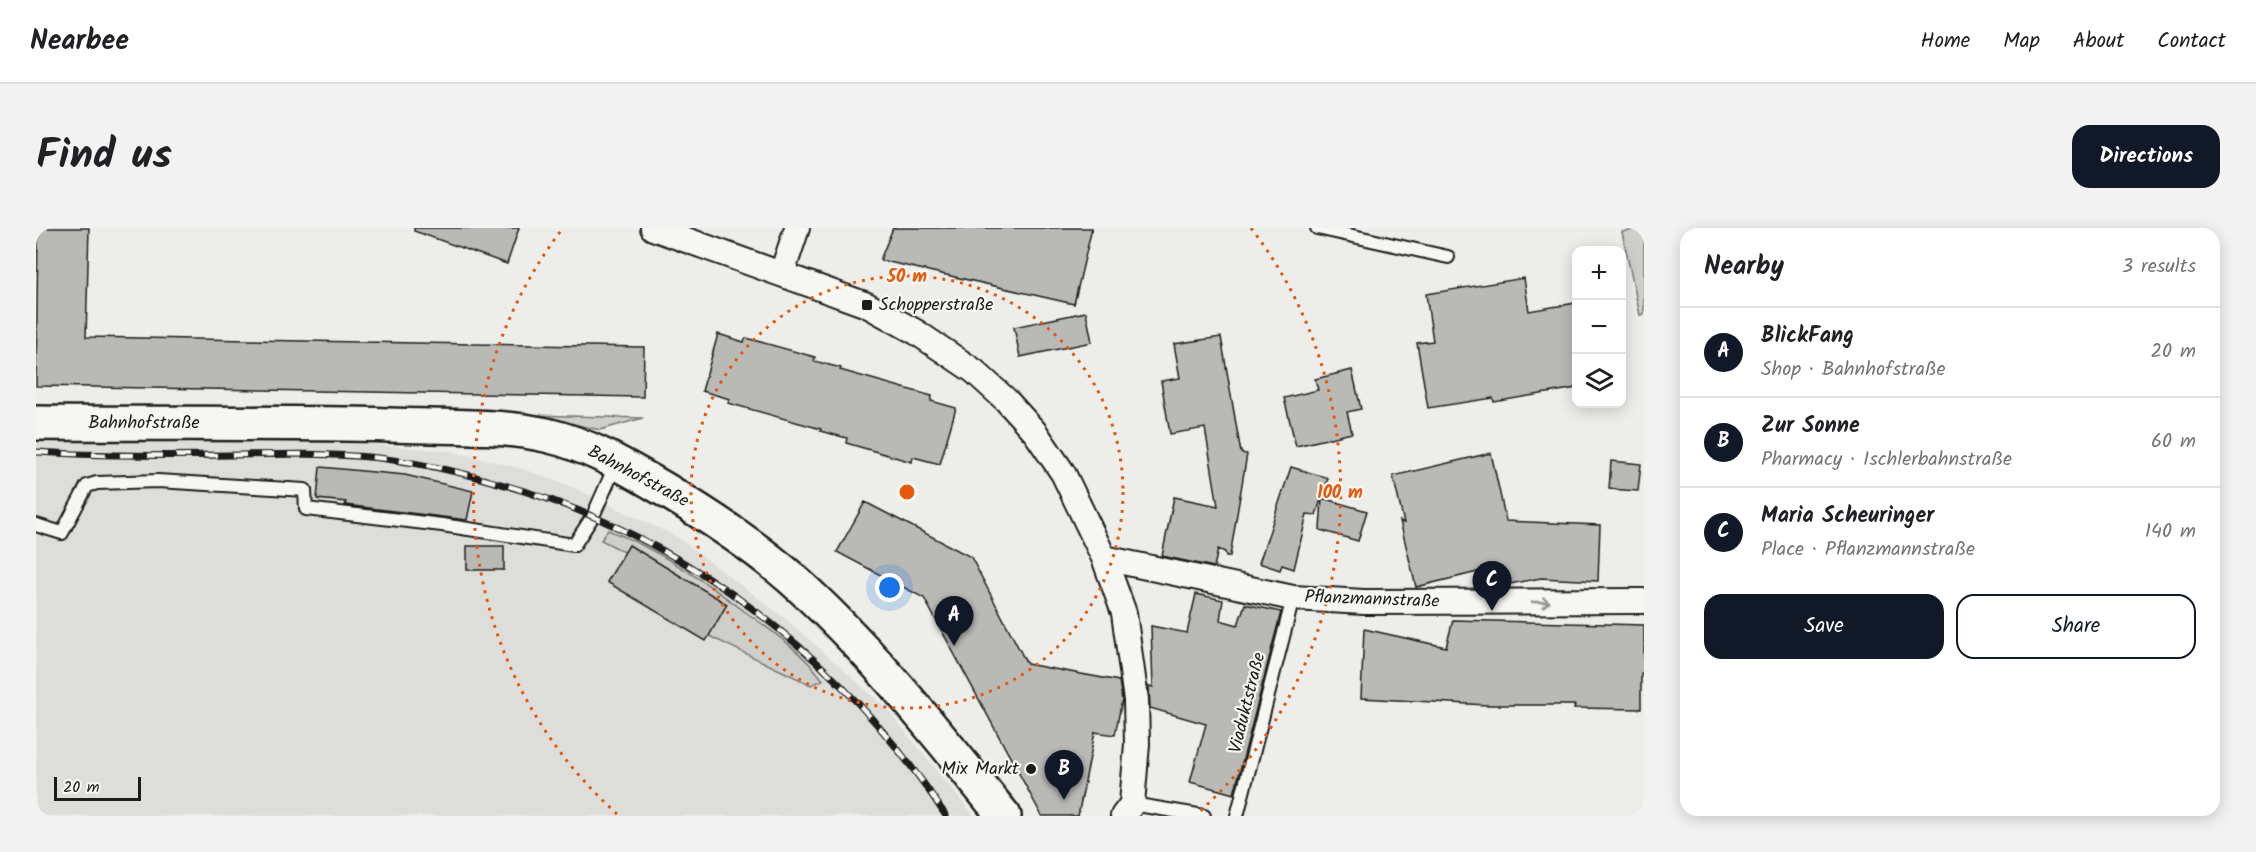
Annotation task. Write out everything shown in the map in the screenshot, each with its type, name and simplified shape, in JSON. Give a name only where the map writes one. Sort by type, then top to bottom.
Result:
[{"type":"main road","name":"Bahnhofstraße","points":[[36,423],[354,424],[490,428],[547,435],[584,447],[617,462],[704,513],[789,577],[827,612],[894,683],[1004,816]]},
{"type":"street","points":[[653,228],[867,305],[916,332],[974,372],[1006,400],[1041,440],[1064,473],[1104,558],[1124,613],[1136,700],[1137,744],[1127,810]]},
{"type":"street","points":[[782,273],[797,228]]},
{"type":"street","name":"Pflanzmannstraße","points":[[1104,558],[1293,598],[1364,602],[1644,600]]},
{"type":"lane","points":[[1317,228],[1448,257]]},
{"type":"lane","points":[[36,525],[62,533],[87,486],[106,482],[158,481],[305,490],[306,509],[442,525],[574,545],[593,516],[617,462]]},
{"type":"lane","name":"Viaduktstraße","points":[[1237,816],[1293,598]]},
{"type":"lane","points":[[1127,810],[1204,816]]},
{"type":"shaded area","points":[[1644,228],[1644,314],[1640,315],[1626,246],[1622,232]]},
{"type":"shaded area","points":[[533,415],[643,418],[600,430]]},
{"type":"shaded area","points":[[36,438],[342,442],[450,451],[520,468],[570,486],[677,537],[786,619],[885,707],[974,816],[36,816]]},
{"type":"shaded area","points":[[608,530],[663,556],[714,589],[788,644],[823,680],[811,685],[709,636],[727,604],[601,540]]},
{"type":"building","points":[[38,228],[89,228],[86,337],[644,347],[643,397],[36,386]]},
{"type":"building","points":[[414,228],[519,228],[507,264],[414,231]]},
{"type":"building","points":[[893,228],[1092,228],[1074,304],[880,260]]},
{"type":"building","points":[[1524,278],[1529,311],[1572,304],[1572,389],[1494,402],[1493,398],[1428,408],[1417,343],[1433,341],[1426,294]]},
{"type":"building","points":[[1086,312],[1092,342],[1020,357],[1014,327]]},
{"type":"building","points":[[718,334],[744,342],[746,338],[815,357],[814,361],[932,396],[931,401],[956,408],[940,464],[913,457],[912,462],[846,443],[847,438],[728,403],[730,399],[702,391]]},
{"type":"building","points":[[1221,337],[1241,453],[1247,454],[1230,556],[1226,556],[1225,552],[1218,549],[1214,567],[1162,556],[1174,497],[1218,506],[1205,428],[1170,434],[1161,381],[1180,378],[1174,344]]},
{"type":"building","points":[[1352,370],[1361,409],[1347,412],[1352,433],[1296,446],[1284,398],[1318,390],[1315,379]]},
{"type":"building","points":[[1491,453],[1506,521],[1600,525],[1598,581],[1541,578],[1494,587],[1490,569],[1416,587],[1400,521],[1404,523],[1393,476]]},
{"type":"building","points":[[1611,461],[1641,464],[1638,491],[1609,489]]},
{"type":"building","points":[[320,467],[405,475],[473,491],[467,520],[345,505],[346,502],[317,499]]},
{"type":"building","points":[[1291,467],[1328,478],[1316,515],[1307,514],[1294,569],[1282,565],[1280,570],[1259,563]]},
{"type":"building","points":[[1322,498],[1367,511],[1358,541],[1320,530]]},
{"type":"building","points":[[865,502],[971,557],[1027,664],[1119,681],[1122,700],[1115,735],[1095,732],[1078,816],[1042,816],[924,598],[837,552]]},
{"type":"building","points":[[629,545],[727,604],[706,641],[607,582]]},
{"type":"building","points":[[467,546],[504,546],[504,570],[467,570]]},
{"type":"building","points":[[1196,594],[1223,600],[1220,620],[1238,625],[1245,604],[1281,612],[1234,794],[1190,782],[1206,724],[1150,708],[1149,686],[1153,687],[1151,626],[1187,633]]},
{"type":"building","points":[[1453,620],[1644,625],[1641,709],[1574,708],[1575,705],[1487,705],[1361,698],[1364,629],[1446,647]]},
{"type":"railway","points":[[36,452],[184,456],[306,454],[379,458],[426,465],[471,476],[569,507],[634,535],[695,570],[754,610],[808,654],[858,704],[905,758],[946,816]]},
{"type":"place","name":"Schopperstraße","points":[[867,305]]},
{"type":"place","name":"Maria Scheuringer","points":[[1492,611]]},
{"type":"place","name":"BlickFang","points":[[954,646]]},
{"type":"place","name":"Mix Markt","points":[[1031,769]]},
{"type":"place","name":"Zur Sonne","points":[[1064,800]]}]
